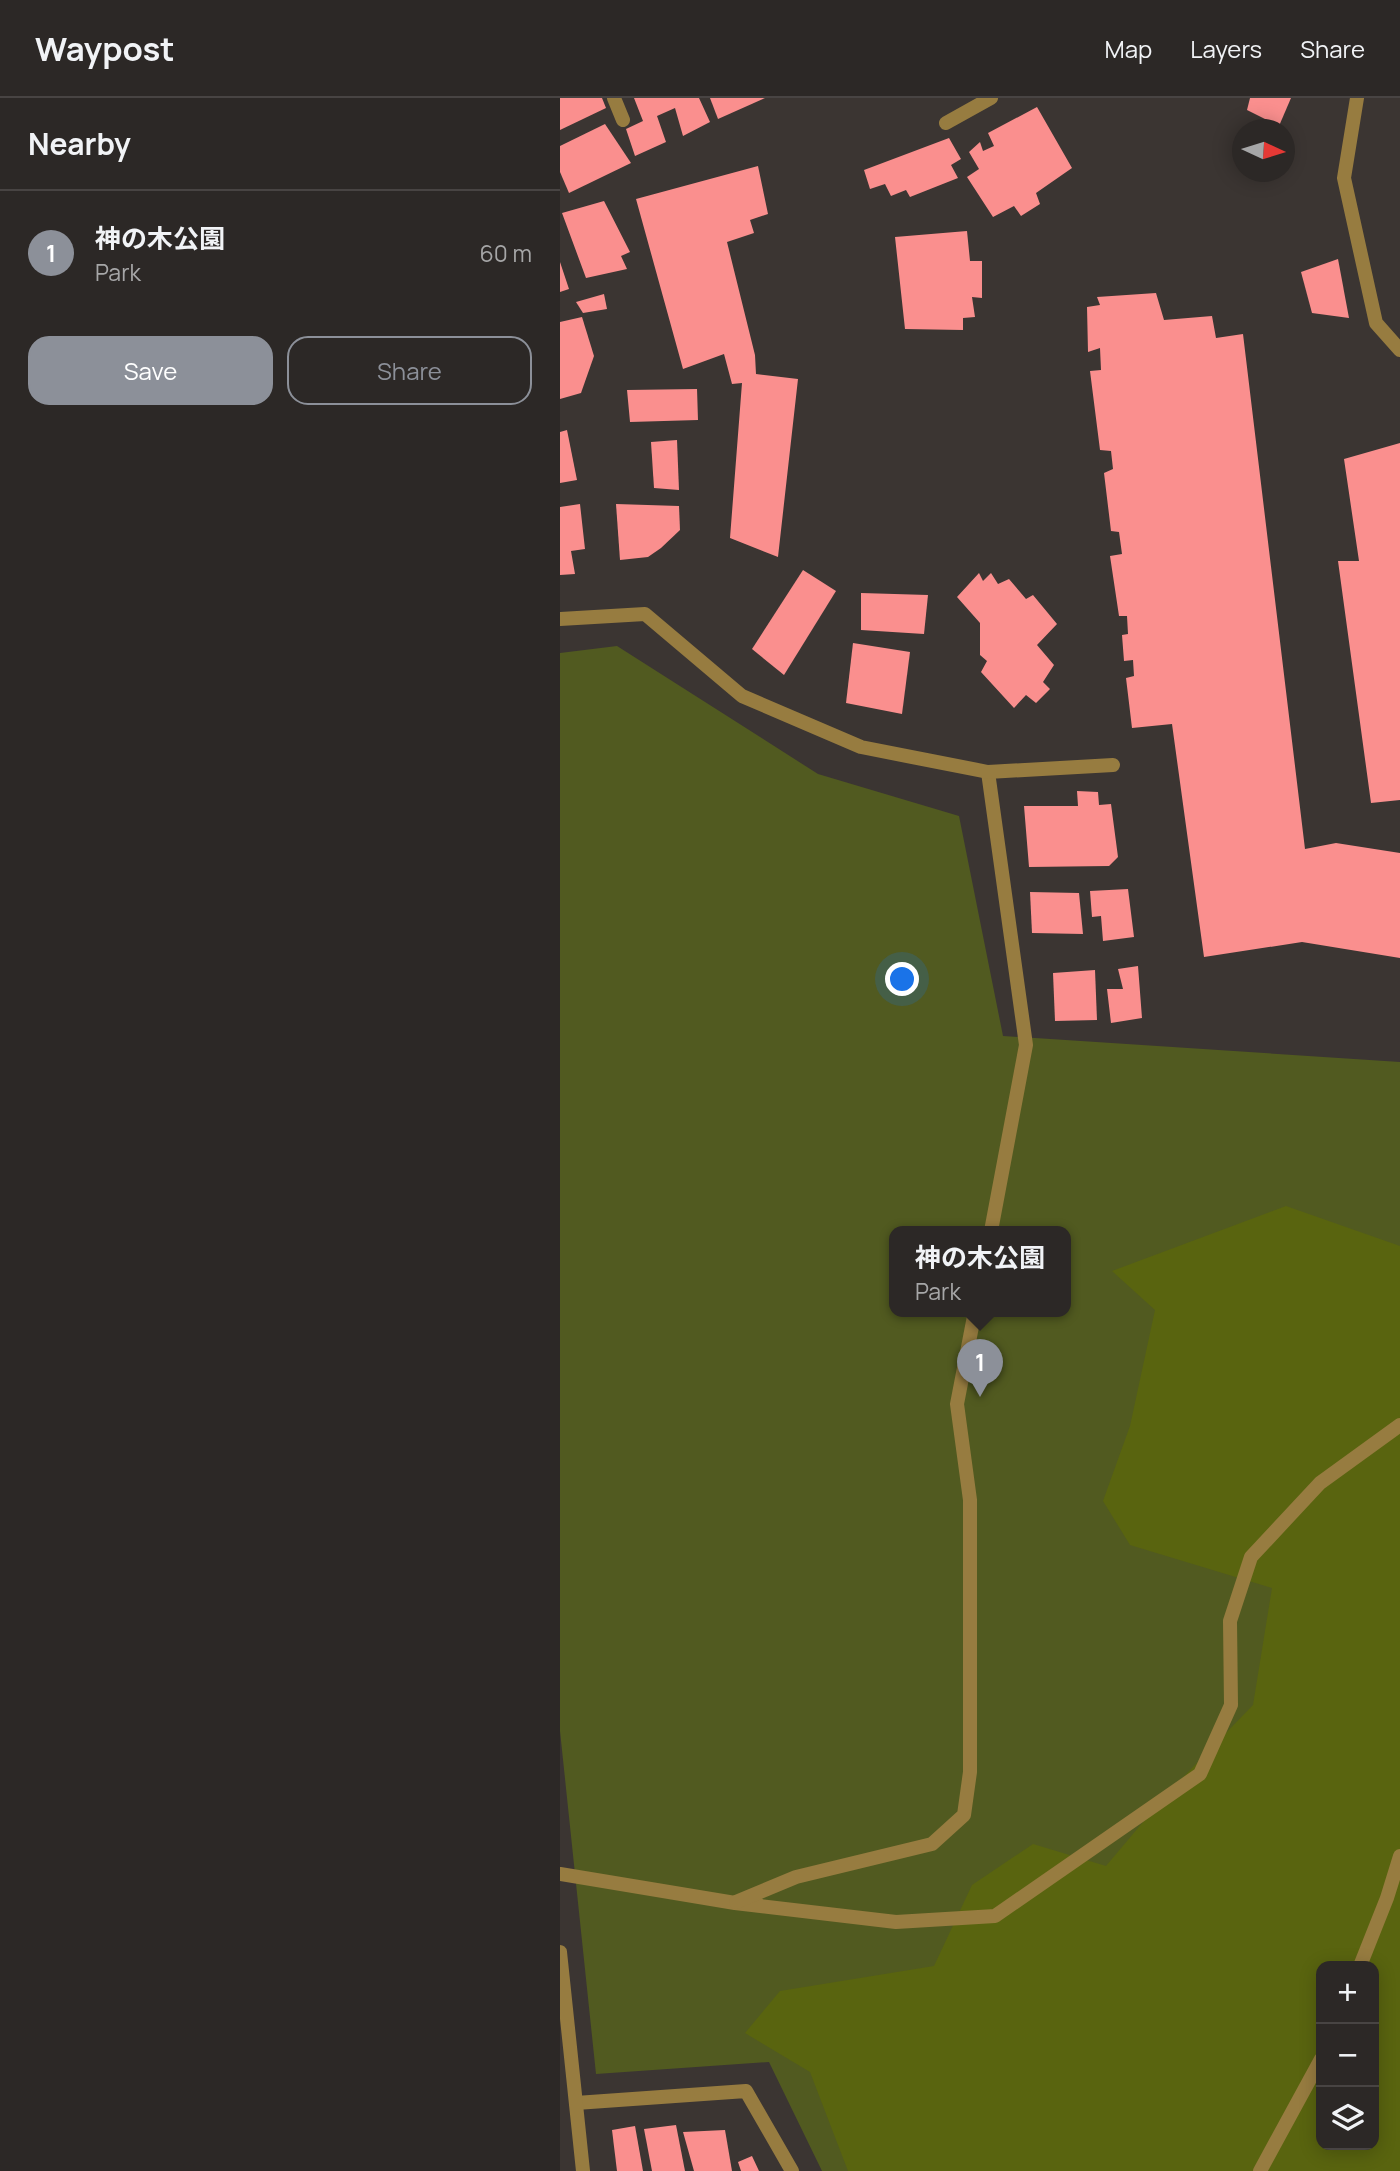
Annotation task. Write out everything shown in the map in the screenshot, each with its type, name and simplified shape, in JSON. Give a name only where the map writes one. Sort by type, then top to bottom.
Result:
[{"type":"street","points":[[614,98],[623,120]]},
{"type":"street","points":[[946,123],[991,98]]},
{"type":"street","points":[[1357,98],[1344,178],[1376,323],[1400,350]]},
{"type":"street","points":[[560,619],[645,614],[742,696],[862,747],[988,772],[1113,765]]},
{"type":"street","points":[[988,772],[1027,1045],[992,1226]]},
{"type":"street","points":[[735,1903],[796,1877],[932,1844],[964,1815],[970,1772],[970,1500],[957,1404],[974,1317]]},
{"type":"street","points":[[560,1874],[735,1903],[896,1922],[995,1916],[1200,1774],[1231,1705],[1230,1621],[1251,1557],[1320,1483],[1400,1425]]},
{"type":"street","points":[[1362,1961],[1400,1856]]},
{"type":"street","points":[[560,1952],[583,2171]]},
{"type":"street","points":[[1260,2171],[1316,2068]]},
{"type":"street","points":[[576,2103],[746,2091],[792,2171]]},
{"type":"green space","points":[[617,646],[818,774],[959,816],[1003,1036],[1400,1062],[1400,2171],[822,2171],[769,2062],[596,2074],[560,1731],[560,653]]},
{"type":"green space","points":[[1286,1206],[1400,1246],[1400,2171],[848,2171],[810,2072],[745,2033],[780,1991],[934,1966],[972,1885],[1033,1844],[1106,1866],[1165,1796],[1253,1705],[1272,1588],[1130,1545],[1103,1501],[1130,1426],[1155,1310],[1112,1271]]},
{"type":"building","points":[[560,98],[602,98],[606,108],[560,130]]},
{"type":"building","points":[[634,98],[699,98],[710,122],[683,136],[675,108],[657,116],[666,142],[635,156],[626,129],[643,121]]},
{"type":"building","points":[[710,98],[765,98],[718,119]]},
{"type":"building","points":[[1250,98],[1291,98],[1282,119],[1265,119],[1247,110]]},
{"type":"building","points":[[1037,107],[1072,168],[1036,193],[1040,204],[1021,216],[1014,206],[993,217],[967,177],[979,169],[969,152],[980,142],[983,151],[994,146],[988,133]]},
{"type":"building","points":[[605,124],[631,163],[569,193],[560,172],[560,146]]},
{"type":"building","points":[[949,138],[961,159],[951,165],[958,178],[910,197],[906,190],[891,196],[885,184],[870,189],[864,170]]},
{"type":"building","points":[[758,166],[768,214],[750,220],[754,233],[727,242],[755,355],[756,374],[798,379],[778,557],[730,538],[742,383],[732,384],[724,354],[683,369],[636,199]]},
{"type":"building","points":[[604,201],[630,252],[621,256],[627,269],[586,278],[562,213]]},
{"type":"building","points":[[967,231],[970,261],[982,261],[982,298],[972,297],[975,317],[963,318],[963,330],[905,329],[895,237]]},
{"type":"building","points":[[1338,259],[1349,318],[1312,313],[1301,272]]},
{"type":"building","points":[[560,262],[569,289],[560,292]]},
{"type":"building","points":[[1156,293],[1164,320],[1212,316],[1216,338],[1243,334],[1305,849],[1336,843],[1400,853],[1400,958],[1302,942],[1204,957],[1172,724],[1132,728],[1126,678],[1134,676],[1133,660],[1124,661],[1122,635],[1128,634],[1127,616],[1119,616],[1110,556],[1122,554],[1119,532],[1111,531],[1104,473],[1113,469],[1111,451],[1100,450],[1090,371],[1101,370],[1100,348],[1088,352],[1087,307],[1100,305],[1097,297]]},
{"type":"building","points":[[604,294],[607,309],[583,313],[576,302]]},
{"type":"building","points":[[582,317],[594,356],[581,393],[560,399],[560,322]]},
{"type":"building","points":[[697,389],[698,420],[630,422],[627,390]]},
{"type":"building","points":[[567,430],[577,480],[560,483],[560,432]]},
{"type":"building","points":[[677,440],[679,490],[654,488],[651,442]]},
{"type":"building","points":[[1400,443],[1400,800],[1371,803],[1338,561],[1359,561],[1344,459]]},
{"type":"building","points":[[580,504],[585,549],[571,551],[575,574],[560,575],[560,507]]},
{"type":"building","points":[[616,504],[679,506],[680,530],[648,557],[620,560]]},
{"type":"building","points":[[803,570],[836,591],[784,675],[752,649]]},
{"type":"building","points":[[979,573],[983,581],[991,573],[998,584],[1009,579],[1026,599],[1033,595],[1057,624],[1037,645],[1054,665],[1043,682],[1050,689],[1036,703],[1026,695],[1014,708],[981,672],[987,661],[980,655],[980,623],[957,597]]},
{"type":"building","points":[[861,593],[928,595],[924,634],[861,630]]},
{"type":"building","points":[[853,643],[910,652],[902,714],[846,703]]},
{"type":"building","points":[[1077,791],[1098,792],[1099,805],[1111,804],[1118,857],[1109,866],[1029,867],[1024,806],[1078,806]]},
{"type":"building","points":[[1128,889],[1134,937],[1103,941],[1101,916],[1092,917],[1090,891]]},
{"type":"building","points":[[1030,892],[1079,893],[1083,934],[1032,933]]},
{"type":"building","points":[[1138,966],[1142,1018],[1111,1023],[1107,989],[1123,989],[1118,969]]},
{"type":"building","points":[[1095,970],[1097,1020],[1055,1021],[1053,973]]},
{"type":"building","points":[[676,2125],[685,2171],[652,2171],[644,2129]]},
{"type":"building","points":[[635,2126],[643,2171],[617,2171],[612,2130]]},
{"type":"building","points":[[725,2130],[732,2171],[694,2171],[683,2132]]},
{"type":"building","points":[[752,2156],[759,2171],[741,2171],[738,2162]]},
{"type":"place","name":"神の木公園","points":[[980,1397]]}]
